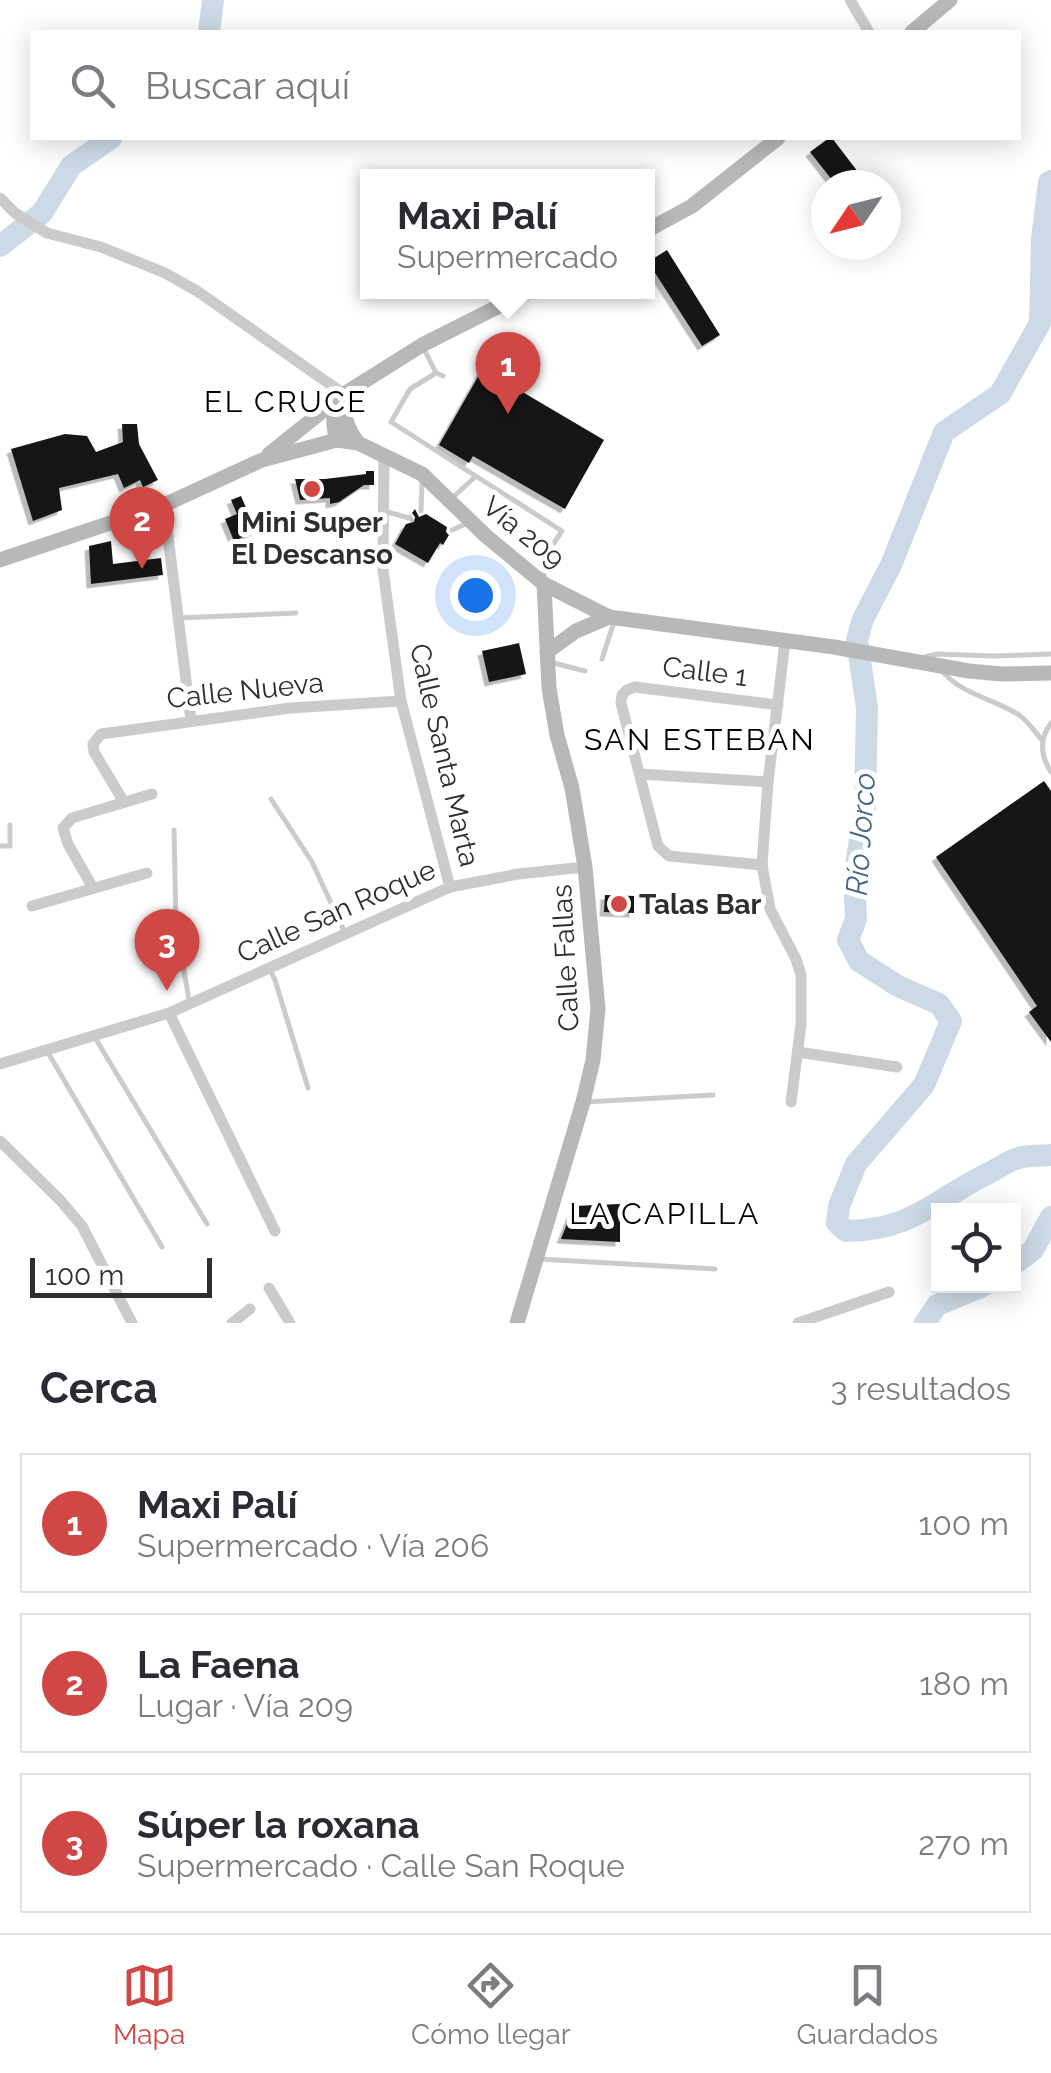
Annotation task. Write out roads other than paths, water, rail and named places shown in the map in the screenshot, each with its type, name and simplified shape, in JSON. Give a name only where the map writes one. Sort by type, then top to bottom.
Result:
[{"type":"main road","points":[[914,30],[950,0]]},
{"type":"main road","points":[[655,226],[692,206],[775,140]]},
{"type":"main road","points":[[262,460],[344,394],[422,345],[513,299]]},
{"type":"main road","points":[[336,440],[333,416],[344,394]]},
{"type":"main road","points":[[344,394],[345,420],[358,443]]},
{"type":"main road","name":"Vía 209","points":[[0,560],[164,504],[262,460],[336,440],[358,443],[422,474],[544,584],[612,618],[834,647],[986,672],[1051,673]]},
{"type":"main road","name":"Calle Fallas","points":[[517,1323],[583,1102],[593,1060],[598,1010],[585,866],[549,688],[544,584]]},
{"type":"main road","points":[[547,657],[576,632],[612,618]]},
{"type":"street","points":[[850,0],[868,30]]},
{"type":"street","points":[[0,198],[47,233],[102,247],[166,273],[344,394]]},
{"type":"street","name":"Calle Santa Marta","points":[[384,454],[383,570],[401,701],[450,887]]},
{"type":"street","points":[[164,504],[191,720]]},
{"type":"street","points":[[785,642],[762,865],[770,909],[801,975],[803,1000],[791,1102]]},
{"type":"street","name":"Calle 1","points":[[640,774],[621,703],[627,690],[635,687],[778,705]]},
{"type":"street","name":"Calle Nueva","points":[[124,802],[94,752],[93,744],[101,734],[290,708],[401,701]]},
{"type":"street","points":[[762,865],[664,853],[658,846],[640,774],[768,782]]},
{"type":"street","points":[[92,888],[63,828],[72,818],[152,794]]},
{"type":"street","name":"Calle San Roque","points":[[0,1064],[168,1013],[450,887],[585,866]]},
{"type":"street","points":[[32,906],[147,873]]},
{"type":"street","points":[[168,1013],[274,1231]]},
{"type":"street","points":[[798,1052],[897,1068]]},
{"type":"street","points":[[0,1141],[82,1226],[132,1323]]},
{"type":"street","points":[[269,1288],[290,1323]]},
{"type":"street","points":[[798,1323],[888,1292]]},
{"type":"street","points":[[232,1323],[250,1310]]},
{"type":"lane","points":[[422,345],[439,375],[410,388],[391,419],[392,425],[562,531],[545,556],[544,584]]},
{"type":"lane","points":[[421,511],[422,474]]},
{"type":"lane","points":[[449,500],[475,477]]},
{"type":"lane","points":[[384,511],[410,518]]},
{"type":"lane","points":[[452,530],[471,522]]},
{"type":"lane","points":[[179,618],[296,613]]},
{"type":"lane","points":[[602,659],[612,618]]},
{"type":"lane","points":[[904,659],[937,654],[1051,654]]},
{"type":"lane","points":[[547,657],[585,671]]},
{"type":"lane","points":[[936,664],[966,692],[1022,717],[1042,740]]},
{"type":"lane","points":[[1051,722],[1042,740],[1042,752],[1051,772]]},
{"type":"lane","points":[[271,799],[312,862],[344,933]]},
{"type":"lane","points":[[0,846],[10,846],[10,825]]},
{"type":"lane","points":[[174,830],[176,924],[189,1003]]},
{"type":"lane","points":[[268,968],[308,1088]]},
{"type":"lane","points":[[94,1036],[207,1224]]},
{"type":"lane","points":[[46,1048],[162,1246]]},
{"type":"lane","points":[[583,1102],[713,1095]]},
{"type":"lane","points":[[536,1259],[715,1269]]},
{"type":"waterway","points":[[209,30],[213,0]]},
{"type":"waterway","points":[[0,246],[42,213],[71,166],[108,140]]},
{"type":"waterway","name":"Río Jorco","points":[[1051,181],[1042,239],[1040,323],[1000,394],[944,432],[857,640],[867,708],[865,809],[854,877],[856,919],[848,940],[859,961],[898,986],[939,1004],[951,1021],[924,1085],[856,1164],[839,1206],[837,1223],[846,1231],[890,1225],[923,1211],[1012,1160],[1051,1155]]},
{"type":"waterway","name":"Río Jorco","points":[[1021,1259],[1033,1250],[1051,1217]]},
{"type":"waterway","name":"Río Jorco","points":[[925,1323],[937,1305],[966,1293]]},
{"type":"place","name":"Maxi Palí","points":[[508,414]]},
{"type":"place","name":"Mini Super El Descanso","points":[[312,489]]},
{"type":"place","name":"La Faena","points":[[142,569]]},
{"type":"place","name":"Talas Bar","points":[[619,904]]},
{"type":"place","name":"Súper la roxana","points":[[167,991]]},
{"type":"district","name":"EL CRUCE","points":[[286,402]]},
{"type":"district","name":"SAN ESTEBAN","points":[[700,740]]},
{"type":"district","name":"LA CAPILLA","points":[[665,1214]]}]
